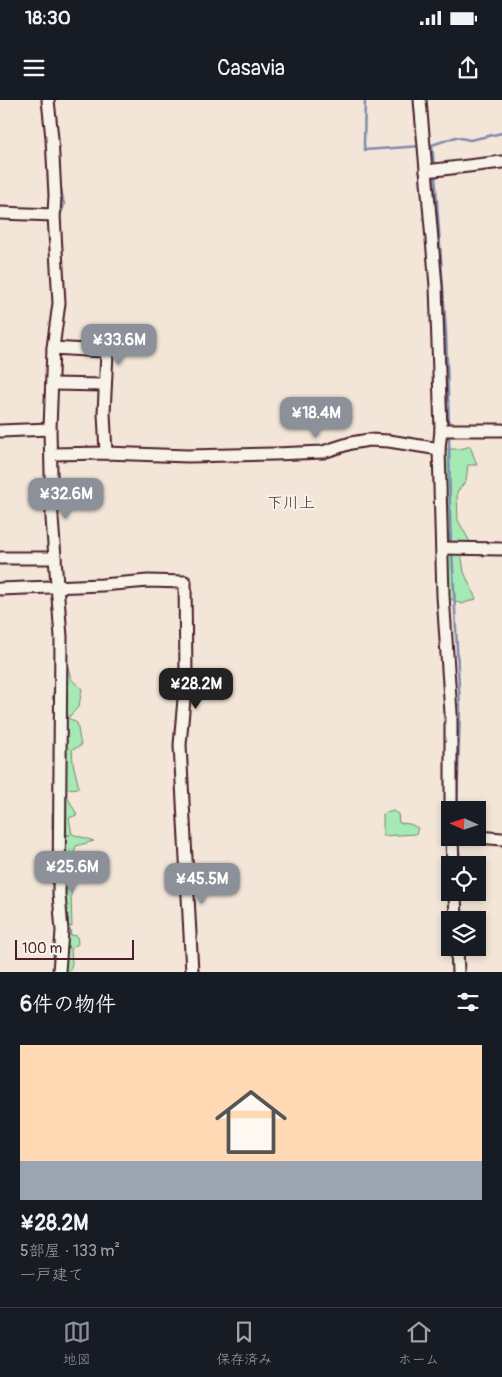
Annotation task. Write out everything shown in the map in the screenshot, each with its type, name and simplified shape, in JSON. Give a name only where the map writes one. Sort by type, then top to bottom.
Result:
[{"type":"street","points":[[48,100],[52,138],[59,304],[53,348],[50,429],[55,558],[61,637],[59,894],[62,931],[59,972]]},
{"type":"street","points":[[420,100],[436,286],[441,430],[439,449],[443,596],[451,712],[452,801]]},
{"type":"street","points":[[426,171],[502,162]]},
{"type":"street","points":[[0,214],[54,215]]},
{"type":"street","points":[[53,348],[102,351],[107,353],[104,413],[106,453]]},
{"type":"street","points":[[52,384],[105,385]]},
{"type":"street","points":[[0,431],[50,429]]},
{"type":"street","points":[[441,430],[502,430]]},
{"type":"street","points":[[51,454],[106,453],[188,456],[313,453],[369,440],[389,441],[439,449]]},
{"type":"street","points":[[442,548],[502,548]]},
{"type":"street","points":[[0,558],[55,558]]},
{"type":"street","points":[[0,589],[102,585],[148,581],[185,582],[186,676],[180,745],[192,972]]},
{"type":"street","points":[[486,838],[502,839]]},
{"type":"street","points":[[457,956],[458,972]]},
{"type":"green space","points":[[470,446],[477,465],[468,465],[466,481],[457,492],[458,520],[470,542],[450,544],[449,534],[443,525],[439,449],[458,449]]},
{"type":"green space","points":[[450,549],[461,552],[464,572],[476,599],[462,604],[443,596],[442,558]]},
{"type":"green space","points":[[61,662],[68,667],[71,679],[82,689],[79,706],[70,716],[58,715],[52,697]]},
{"type":"green space","points":[[67,717],[77,723],[81,746],[72,749],[79,788],[64,789],[60,746],[67,734],[60,729],[60,719]]},
{"type":"green space","points":[[67,796],[77,815],[69,818],[72,834],[94,841],[76,846],[71,863],[75,876],[71,895],[72,927],[62,925],[66,894],[59,894],[64,837],[70,835],[59,834],[52,829],[52,813]]},
{"type":"green space","points":[[393,811],[398,814],[399,823],[410,824],[418,828],[416,834],[383,836],[383,814]]},
{"type":"green space","points":[[65,930],[71,930],[70,935],[77,936],[78,944],[71,948],[72,964],[69,972],[64,972]]},
{"type":"waterway","points":[[365,100],[365,150],[421,146]]},
{"type":"waterway","points":[[426,146],[456,137],[470,140],[502,133]]},
{"type":"waterway","points":[[432,145],[434,166]]},
{"type":"waterway","points":[[435,174],[446,331],[449,426]]},
{"type":"waterway","points":[[59,219],[64,205],[60,184]]},
{"type":"waterway","points":[[449,434],[451,546]]},
{"type":"waterway","points":[[452,551],[460,707],[457,801]]},
{"type":"waterway","points":[[459,846],[459,856]]},
{"type":"waterway","points":[[461,901],[462,911]]},
{"type":"waterway","points":[[463,956],[464,972]]},
{"type":"district","name":"下川上","points":[[291,503]]}]
